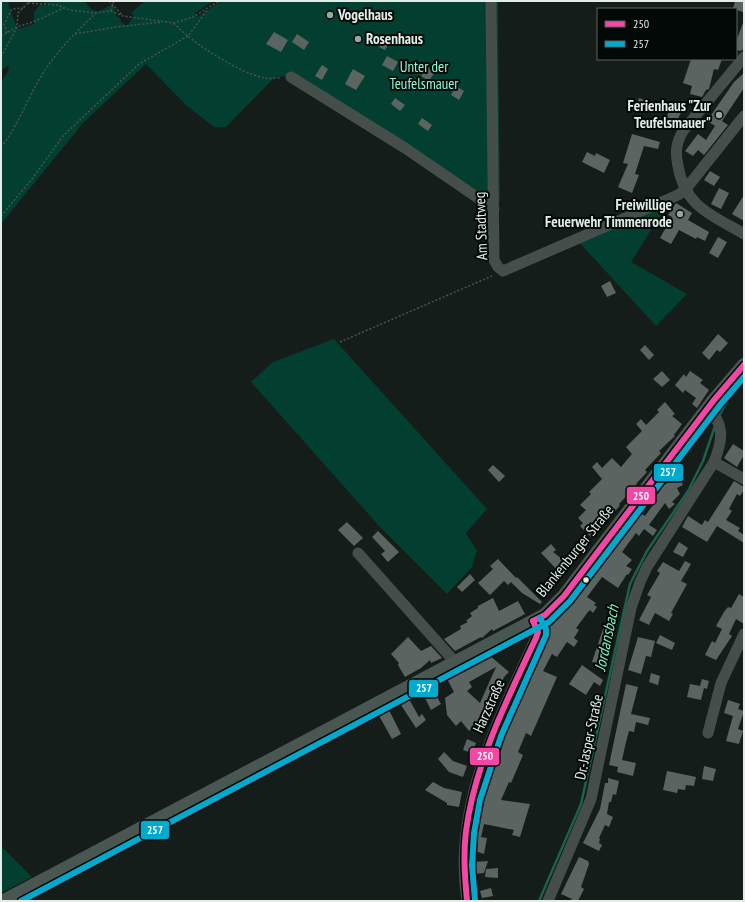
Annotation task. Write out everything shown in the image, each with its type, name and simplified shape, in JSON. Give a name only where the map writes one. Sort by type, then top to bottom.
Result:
[{"type":"main road","name":"Blankenburger Straße","points":[[4,901],[534,621],[550,611],[564,596],[710,411],[744,364]]},
{"type":"street","name":"Am Stadtweg","points":[[491,1],[494,260],[498,267],[503,271],[666,201],[685,190]]},
{"type":"street","points":[[744,56],[678,139],[676,155],[685,190],[692,200],[701,209],[744,234]]},
{"type":"street","points":[[291,77],[405,148],[494,209]]},
{"type":"street","points":[[685,190],[744,116]]},
{"type":"street","name":"Dr.-Jasper-Straße","points":[[548,901],[591,799],[629,616],[640,582],[714,462],[722,438],[720,425],[710,411]]},
{"type":"street","points":[[714,462],[744,480]]},
{"type":"street","points":[[358,553],[454,662]]},
{"type":"street","name":"Harzstraße","points":[[466,901],[464,859],[472,797],[490,739],[536,638],[538,632],[534,621]]},
{"type":"street","points":[[708,733],[721,683],[744,634]]},
{"type":"path","points":[[109,1],[123,16]]},
{"type":"path","points":[[111,11],[114,1]]},
{"type":"path","points":[[1,57],[17,27],[18,13],[29,2],[96,13],[111,11],[123,16],[174,23],[193,17],[219,1]]},
{"type":"path","points":[[7,33],[4,24],[12,9],[23,8]]},
{"type":"path","points":[[1,36],[17,27],[33,22],[64,8]]},
{"type":"path","points":[[1,216],[32,179],[63,136],[138,64],[188,36],[208,9]]},
{"type":"path","points":[[1,146],[21,115],[40,77],[59,51],[96,13]]},
{"type":"path","points":[[74,34],[116,27],[166,22]]},
{"type":"path","points":[[174,23],[188,36],[247,72],[266,78],[291,77]]},
{"type":"path","points":[[340,342],[503,271]]},
{"type":"green space","name":"Unter der Teufelsmauer","points":[[1,1],[13,1],[8,3],[18,29],[34,24],[34,12],[40,5],[49,5],[40,1],[85,1],[91,9],[97,11],[111,5],[115,9],[116,16],[120,18],[121,22],[127,26],[134,16],[131,13],[145,1],[213,1],[195,13],[197,17],[221,1],[498,1],[500,202],[489,207],[307,89],[284,76],[274,78],[226,127],[214,127],[187,106],[146,64],[83,123],[1,224],[1,82],[9,70],[8,65],[1,71]]},
{"type":"green space","points":[[666,206],[631,262],[687,294],[656,326],[578,241]]},
{"type":"green space","points":[[334,339],[487,509],[466,533],[477,551],[472,567],[447,594],[380,527],[251,382],[273,362]]},
{"type":"green space","points":[[1,846],[32,877],[1,893]]},
{"type":"building","points":[[735,1],[744,1],[743,12],[737,10],[737,8],[733,8]]},
{"type":"building","points":[[743,23],[744,48],[741,51],[737,50],[737,39]]},
{"type":"building","points":[[274,32],[288,40],[281,52],[266,44]]},
{"type":"building","points":[[297,34],[309,42],[304,50],[292,42]]},
{"type":"building","points":[[385,37],[391,40],[385,50],[379,47]]},
{"type":"building","points":[[387,56],[398,62],[393,71],[382,65]]},
{"type":"building","points":[[691,60],[722,60],[718,70],[714,69],[709,89],[706,90],[702,97],[690,94],[692,86],[683,83]]},
{"type":"building","points":[[322,65],[328,69],[322,80],[315,76]]},
{"type":"building","points":[[427,67],[435,72],[429,81],[421,76]]},
{"type":"building","points":[[353,69],[365,76],[356,90],[345,84]]},
{"type":"building","points":[[744,73],[744,88],[722,121],[728,125],[704,155],[698,150],[693,156],[685,151],[698,134],[706,140],[715,126],[707,121],[734,82]]},
{"type":"building","points":[[456,86],[464,91],[459,100],[451,95]]},
{"type":"building","points":[[395,98],[405,105],[400,111],[391,104]]},
{"type":"building","points":[[639,98],[647,101],[644,109],[636,106]]},
{"type":"building","points":[[673,103],[683,108],[676,123],[666,118]]},
{"type":"building","points":[[422,118],[432,125],[428,131],[418,124]]},
{"type":"building","points":[[632,134],[660,142],[658,149],[644,146],[635,174],[639,175],[632,193],[618,187],[628,164],[623,163]]},
{"type":"building","points":[[587,152],[595,156],[596,153],[610,160],[604,173],[582,162]]},
{"type":"building","points":[[710,171],[720,177],[714,186],[704,180]]},
{"type":"building","points":[[719,188],[729,193],[721,209],[711,204]]},
{"type":"building","points":[[744,195],[744,221],[732,214]]},
{"type":"building","points":[[676,203],[692,213],[688,220],[709,232],[705,241],[697,237],[696,239],[679,230],[671,244],[660,238],[672,217],[668,215]]},
{"type":"building","points":[[718,237],[727,242],[718,258],[709,253]]},
{"type":"building","points":[[610,281],[616,293],[607,297],[601,286]]},
{"type":"building","points":[[718,334],[728,343],[720,352],[717,350],[709,360],[702,353]]},
{"type":"building","points":[[645,345],[654,355],[649,360],[640,350]]},
{"type":"building","points":[[662,371],[670,380],[662,387],[653,379]]},
{"type":"building","points":[[690,371],[703,380],[700,383],[709,390],[697,408],[692,404],[696,398],[685,390],[683,393],[675,385],[684,374],[686,377]]},
{"type":"building","points":[[665,402],[675,414],[672,416],[682,424],[674,435],[675,436],[659,451],[661,453],[645,470],[647,472],[636,484],[637,485],[619,504],[620,505],[606,523],[591,537],[580,526],[583,523],[578,518],[586,510],[580,505],[591,494],[589,492],[602,479],[592,467],[597,462],[602,468],[612,458],[621,467],[632,454],[626,447],[642,431],[636,424],[641,419],[646,425],[659,412],[657,410]]},
{"type":"building","points":[[733,444],[744,451],[744,455],[737,467],[724,458]]},
{"type":"building","points":[[493,465],[505,476],[499,482],[488,470]]},
{"type":"building","points":[[679,477],[683,485],[677,488],[680,494],[672,502],[675,504],[669,509],[665,503],[649,525],[657,530],[653,536],[644,529],[639,536],[636,533],[622,552],[632,560],[626,566],[632,569],[628,575],[627,574],[618,588],[602,577],[587,597],[596,603],[594,605],[597,607],[593,613],[590,610],[588,612],[576,628],[579,630],[574,638],[578,641],[574,647],[567,642],[557,657],[552,654],[543,671],[557,677],[531,736],[526,733],[518,752],[523,755],[511,783],[509,782],[501,800],[530,804],[520,837],[512,835],[514,830],[484,824],[481,837],[487,838],[484,854],[472,850],[473,833],[479,800],[488,768],[513,704],[540,650],[546,630],[639,512],[645,516],[653,505],[648,501],[656,489]]},
{"type":"building","points":[[734,481],[744,487],[744,490],[740,496],[737,494],[729,509],[732,511],[726,520],[740,528],[738,531],[744,535],[744,543],[717,526],[707,542],[682,527],[688,516],[702,525],[705,520],[708,522]]},
{"type":"building","points":[[347,522],[363,538],[354,546],[338,530]]},
{"type":"building","points":[[378,531],[399,552],[388,562],[381,554],[385,551],[372,537]]},
{"type":"building","points":[[679,542],[688,548],[683,557],[673,552]]},
{"type":"building","points":[[551,544],[556,550],[553,552],[571,566],[563,576],[541,553]]},
{"type":"building","points":[[498,559],[542,602],[540,604],[522,593],[511,582],[508,585],[504,581],[490,595],[478,583],[493,569],[490,566]]},
{"type":"building","points":[[685,561],[691,564],[681,581],[687,584],[671,613],[673,614],[669,621],[655,613],[649,625],[639,620],[651,597],[647,595],[660,573],[657,571],[663,562],[679,571]]},
{"type":"building","points":[[470,574],[475,580],[462,592],[457,587]]},
{"type":"building","points":[[739,594],[744,597],[744,624],[736,619],[729,634],[732,636],[716,660],[705,655],[712,641],[715,643],[722,629],[716,626],[728,607],[731,608]]},
{"type":"building","points":[[493,598],[499,611],[518,601],[525,614],[493,631],[492,629],[482,638],[481,637],[455,651],[444,639],[461,629],[460,626],[468,622],[466,621],[472,616],[470,613],[478,608],[478,606]]},
{"type":"building","points":[[611,618],[617,623],[603,665],[592,662],[603,629]]},
{"type":"building","points":[[660,635],[675,643],[672,650],[656,643]]},
{"type":"building","points":[[408,637],[421,651],[431,646],[442,658],[431,663],[430,660],[421,668],[405,677],[398,665],[399,663],[391,654]]},
{"type":"building","points":[[638,637],[655,641],[651,657],[646,656],[641,674],[628,670]]},
{"type":"building","points":[[489,655],[509,672],[504,677],[485,724],[479,721],[469,731],[461,721],[456,726],[447,715],[445,698],[454,692],[446,677],[470,664],[471,666],[478,660],[482,661]],"holes":[[[496,667],[480,703],[467,691],[472,687],[469,682]]]},
{"type":"building","points":[[582,665],[603,680],[600,686],[594,682],[586,695],[569,684]]},
{"type":"building","points":[[651,673],[660,676],[658,685],[649,682]]},
{"type":"building","points":[[702,679],[709,681],[707,689],[704,688],[701,700],[687,697],[690,684],[700,686]]},
{"type":"building","points":[[626,684],[638,687],[631,714],[650,718],[648,725],[636,722],[634,732],[629,731],[622,760],[636,763],[633,776],[617,772],[618,767],[609,765]]},
{"type":"building","points":[[430,685],[441,704],[431,710],[421,690]]},
{"type":"building","points":[[408,697],[419,717],[422,714],[426,720],[416,728],[399,702]]},
{"type":"building","points":[[728,700],[740,704],[738,709],[744,711],[738,729],[743,731],[739,744],[726,741],[733,716],[724,713]]},
{"type":"building","points":[[388,708],[401,734],[392,739],[378,714]]},
{"type":"building","points":[[467,739],[476,743],[472,753],[463,750]]},
{"type":"building","points":[[444,752],[453,761],[467,766],[463,777],[449,772],[438,759]]},
{"type":"building","points":[[704,766],[716,769],[713,781],[702,779]]},
{"type":"building","points":[[667,771],[696,777],[694,786],[686,785],[685,790],[678,789],[677,793],[663,790]]},
{"type":"building","points":[[608,778],[619,781],[616,795],[613,794],[611,802],[609,802],[607,814],[613,817],[609,827],[605,825],[599,838],[599,843],[602,845],[599,851],[583,843],[600,809],[605,783],[608,783]]},
{"type":"building","points":[[433,782],[444,788],[462,792],[459,807],[447,805],[447,803],[425,790]]},
{"type":"building","points":[[579,857],[588,861],[589,864],[581,887],[584,889],[578,901],[570,901],[572,899],[561,894]]},
{"type":"building","points":[[488,861],[484,873],[474,874],[473,862]]},
{"type":"building","points":[[498,868],[498,878],[485,877],[486,869]]},
{"type":"building","points":[[491,888],[493,896],[482,898],[480,891]]},
{"type":"waterway","name":"Jordansbach","points":[[739,385],[744,381]]},
{"type":"waterway","name":"Jordansbach","points":[[719,416],[731,395]]},
{"type":"waterway","name":"Jordansbach","points":[[539,901],[581,804],[630,584],[647,551],[688,491],[703,461],[715,426]]},
{"type":"transit line","name":"250","points":[[533,621],[545,615],[564,596],[714,400],[744,365]]},
{"type":"transit line","name":"257","points":[[21,901],[549,622],[570,601],[720,405],[744,377]]},
{"type":"transit line","name":"257","points":[[475,900],[472,866],[474,833],[480,800],[501,736],[546,635],[546,629],[540,618]]},
{"type":"transit line","name":"250","points":[[467,901],[465,849],[470,806],[484,756],[503,708],[536,638],[538,632],[533,621]]},
{"type":"place","name":"Vogelhaus","points":[[330,15]]},
{"type":"place","name":"Rosenhaus","points":[[358,39]]},
{"type":"place","name":"Ferienhaus \"Zur Teufelsmauer\"","points":[[719,115]]},
{"type":"place","name":"Freiwillige Feuerwehr Timmenrode","points":[[680,214]]}]
